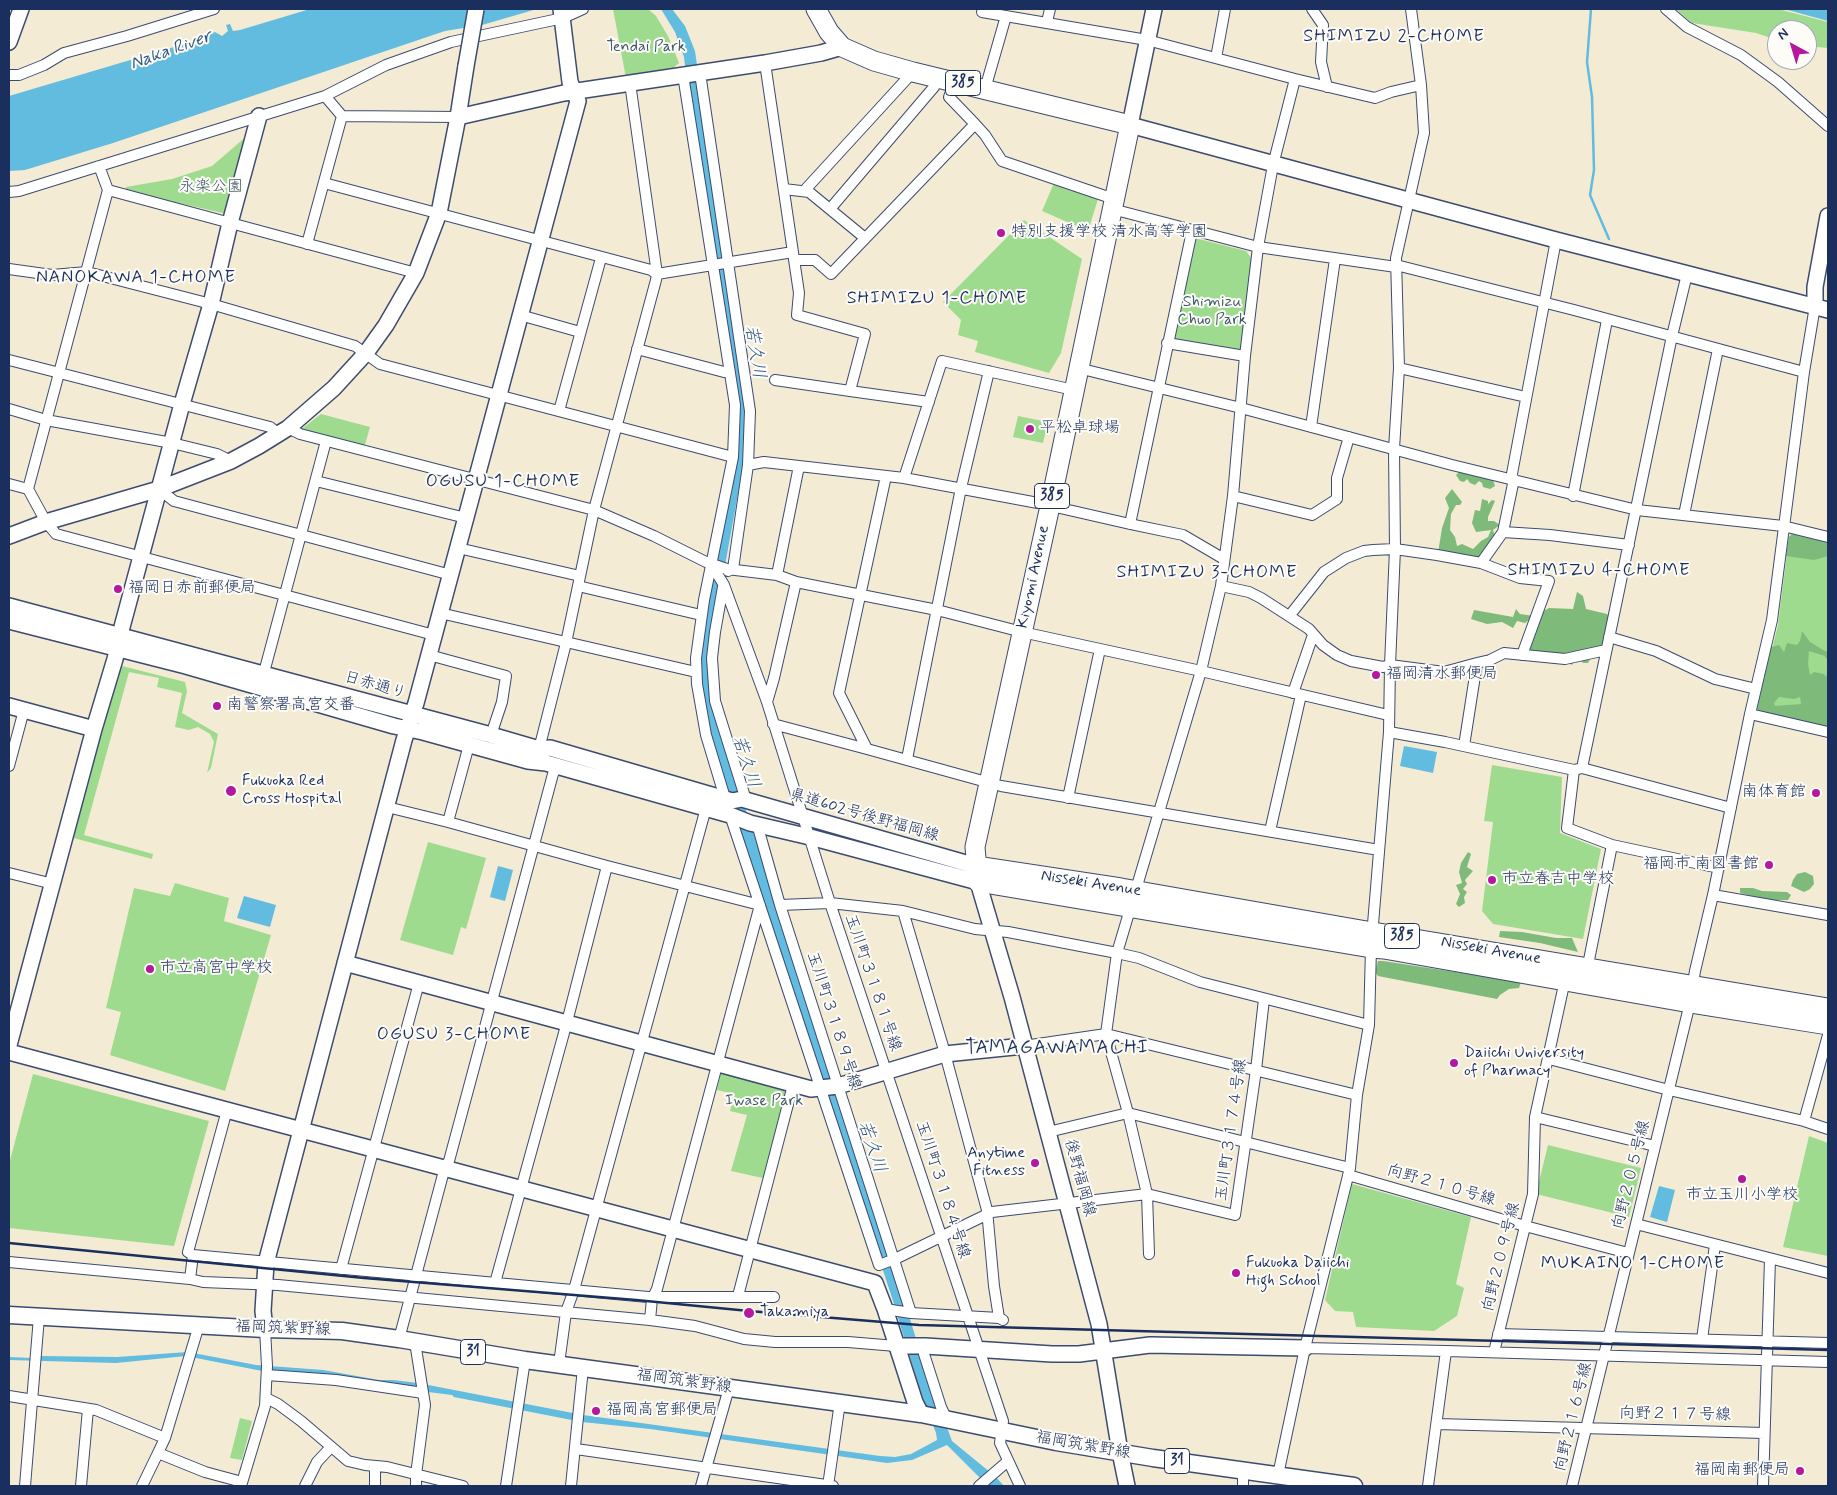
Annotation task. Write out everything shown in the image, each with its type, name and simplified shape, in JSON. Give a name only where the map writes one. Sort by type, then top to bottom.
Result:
[{"type":"highway","name":"385","points":[[816,9],[829,32],[842,47],[874,61],[1130,125]]},
{"type":"highway","name":"Kiyomi Avenue","points":[[977,874],[975,847],[1050,506],[1130,125]]},
{"type":"highway","name":"Nisseki Avenue","points":[[977,874],[1691,994],[1828,1025]]},
{"type":"highway","name":"Nisseki Avenue","points":[[1372,940],[1384,949],[1565,980],[1586,976]]},
{"type":"highway","name":"Nisseki Avenue","points":[[1691,994],[1828,1008]]},
{"type":"main road","name":"福岡筑紫野線","points":[[9,1315],[265,1329],[342,1331],[525,1360],[840,1402],[936,1417],[1001,1431],[1120,1452],[1243,1479],[1278,1475],[1327,1484],[1354,1486]]},
{"type":"street","points":[[9,42],[21,9]]},
{"type":"street","points":[[9,75],[19,75],[44,65],[64,53],[214,9]]},
{"type":"street","points":[[9,536],[46,522],[159,489],[231,461],[283,431],[334,388],[366,353],[386,325],[416,273],[439,214],[476,9]]},
{"type":"street","points":[[9,192],[19,191],[325,96],[386,66],[451,42],[583,9]]},
{"type":"street","points":[[1047,22],[1050,9]]},
{"type":"street","points":[[1154,9],[1130,125],[1556,240],[1822,308]]},
{"type":"street","points":[[1216,58],[1224,9]]},
{"type":"street","points":[[1312,9],[1323,25],[1321,62],[1328,87]]},
{"type":"street","points":[[1278,1475],[1305,1348],[1349,1171],[1357,1095],[1368,1025],[1372,940],[1389,732],[1388,716],[1395,549],[1394,449],[1399,368],[1396,266],[1408,200],[1424,133],[1421,85],[1411,9]]},
{"type":"street","points":[[1666,9],[1687,27],[1748,60],[1778,82],[1828,126]]},
{"type":"street","points":[[982,12],[1147,40],[1375,98],[1421,85]]},
{"type":"street","points":[[158,1453],[205,1472],[242,1484],[265,1406],[267,1371],[263,1310],[266,1263],[407,730],[413,715],[578,101],[570,82],[561,13]]},
{"type":"street","points":[[985,89],[1006,16]]},
{"type":"street","points":[[325,96],[342,116],[458,117],[564,93],[765,63],[821,53],[842,47]]},
{"type":"street","points":[[765,63],[799,293],[797,315],[865,334],[850,391]]},
{"type":"street","points":[[804,191],[913,72]]},
{"type":"street","points":[[692,74],[729,262],[750,411],[748,465],[730,569],[727,571],[723,584],[713,652],[715,702],[735,803]]},
{"type":"street","points":[[692,74],[712,265],[735,406],[733,457],[701,615],[697,642],[696,672],[706,735],[735,803]]},
{"type":"street","points":[[1149,1254],[1148,1194],[1106,1034],[1116,953],[1201,671],[1221,586],[1258,247],[1273,165],[1295,79]]},
{"type":"street","points":[[830,210],[934,87],[947,80],[949,97],[985,135],[1002,162],[1113,204],[1192,231],[1258,247],[1396,266],[1672,336],[1804,372]]},
{"type":"street","points":[[537,756],[566,643],[594,510],[657,274],[630,83]]},
{"type":"street","points":[[9,1045],[182,404],[211,304],[230,223],[259,116]]},
{"type":"street","points":[[307,244],[342,116]]},
{"type":"street","points":[[324,183],[657,274],[729,262],[794,256],[815,260],[831,274],[975,124]]},
{"type":"street","points":[[28,489],[108,190],[100,166]]},
{"type":"street","points":[[784,189],[809,192],[866,238]]},
{"type":"street","points":[[108,190],[416,273]]},
{"type":"street","points":[[1822,308],[1815,287],[1828,216]]},
{"type":"street","points":[[1130,524],[1192,231]]},
{"type":"street","points":[[1481,563],[1503,532],[1556,240]]},
{"type":"street","points":[[559,411],[601,258]]},
{"type":"street","points":[[1311,427],[1335,258]]},
{"type":"street","points":[[9,269],[52,275],[86,272],[211,304],[355,346],[380,364],[733,457]]},
{"type":"street","points":[[1687,274],[1672,336],[1637,510],[1578,769],[1567,828],[1612,845],[1718,868]]},
{"type":"street","name":"向野２０５号線","points":[[1605,1355],[1691,994],[1750,714],[1772,620],[1804,372],[1822,308]]},
{"type":"street","points":[[520,315],[580,332]]},
{"type":"street","points":[[1574,496],[1607,320]]},
{"type":"street","points":[[1167,343],[1245,356]]},
{"type":"street","points":[[637,349],[730,372]]},
{"type":"street","points":[[1684,515],[1718,349]]},
{"type":"street","points":[[9,360],[594,510],[654,536],[712,565],[776,575],[796,582],[937,610],[1022,632],[1201,671],[1388,716]]},
{"type":"street","points":[[904,478],[942,361],[1074,390]]},
{"type":"street","points":[[1078,368],[1241,408],[1465,469],[1512,479],[1574,496],[1637,510],[1783,526],[1828,537]]},
{"type":"street","points":[[1399,368],[1526,397]]},
{"type":"street","points":[[907,759],[961,488],[989,370]]},
{"type":"street","points":[[775,380],[928,402]]},
{"type":"street","points":[[9,409],[46,420],[172,443],[217,454],[231,461]]},
{"type":"street","points":[[1232,496],[1312,515],[1337,499],[1337,478],[1349,437]]},
{"type":"street","points":[[262,681],[326,441]]},
{"type":"street","points":[[748,465],[764,462],[904,478],[961,488],[1183,535],[1224,560]]},
{"type":"street","points":[[776,575],[800,466]]},
{"type":"street","points":[[867,749],[839,693],[886,476]]},
{"type":"street","points":[[316,481],[466,518]]},
{"type":"street","points":[[9,484],[28,489],[46,522],[56,534],[434,635]]},
{"type":"street","points":[[159,489],[174,501],[451,575]]},
{"type":"street","points":[[1503,532],[1550,535],[1629,545]]},
{"type":"street","points":[[458,548],[701,615]]},
{"type":"street","points":[[1290,615],[1317,579],[1330,567],[1364,551],[1395,549],[1481,563],[1520,578],[1549,581],[1522,655]]},
{"type":"street","name":"玉川町３１８１号線","points":[[712,565],[723,584],[767,702],[830,903],[887,1072]]},
{"type":"street","points":[[767,702],[796,582]]},
{"type":"street","points":[[1221,586],[1249,592],[1290,615],[1309,629],[1312,635],[1337,655],[1350,661],[1383,667],[1390,665],[1444,672],[1490,660],[1504,653],[1565,659],[1606,650]]},
{"type":"street","name":"日赤通り","points":[[9,606],[119,642],[262,681],[491,734],[537,756],[546,763],[706,808],[735,803]]},
{"type":"street","points":[[440,613],[696,672]]},
{"type":"street","name":"日赤通り","points":[[9,621],[119,642]]},
{"type":"street","points":[[1270,831],[1297,694],[1312,635]]},
{"type":"street","points":[[1609,637],[1656,651],[1715,679],[1756,689]]},
{"type":"street","points":[[1068,798],[1100,649]]},
{"type":"street","points":[[429,655],[506,676],[502,702],[491,734]]},
{"type":"street","points":[[1464,746],[1477,663]]},
{"type":"street","name":"日赤通り","points":[[262,681],[407,730],[423,732],[469,745],[537,756],[550,748],[735,803]]},
{"type":"street","points":[[9,706],[94,729]]},
{"type":"street","points":[[9,766],[24,710]]},
{"type":"street","points":[[1750,714],[1828,732]]},
{"type":"street","points":[[773,724],[1001,786],[1379,850]]},
{"type":"street","points":[[1389,732],[1578,769],[1731,808]]},
{"type":"street","points":[[448,822],[469,745]]},
{"type":"street","points":[[416,1486],[425,1405],[423,1389],[407,1340],[411,1297],[445,1167],[449,1161],[557,766]]},
{"type":"street","name":"県道602号後野福岡線","points":[[735,803],[803,817],[977,874]]},
{"type":"street","name":"県道602号後野福岡線","points":[[735,803],[753,824],[977,874]]},
{"type":"street","name":"玉川町３１８９号線","points":[[735,803],[760,905],[828,1088],[896,1259],[912,1313]]},
{"type":"street","points":[[387,807],[760,905],[654,1296],[650,1320]]},
{"type":"street","points":[[560,1364],[566,1312],[574,1290],[706,808]]},
{"type":"street","name":"玉川町３１８９号線","points":[[753,824],[780,905],[828,1088],[879,1265]]},
{"type":"street","points":[[1586,976],[1612,845]]},
{"type":"street","points":[[495,1283],[567,1022],[607,866]]},
{"type":"street","points":[[9,873],[53,884]]},
{"type":"street","name":"後野福岡線","points":[[977,874],[1100,1324],[1127,1486]]},
{"type":"street","points":[[1713,895],[1828,915]]},
{"type":"street","points":[[780,905],[830,903],[903,911],[975,928],[1116,953],[1138,958],[1200,982],[1368,1025]]},
{"type":"street","points":[[890,1310],[1002,1320],[994,1286],[988,1212],[945,1054],[903,911]]},
{"type":"street","points":[[345,963],[811,1089],[828,1088],[945,1054],[1024,1046],[1106,1034],[1357,1095]]},
{"type":"street","name":"向野２０９号線","points":[[1565,980],[1535,1118],[1533,1194],[1498,1334],[1828,1342]]},
{"type":"street","points":[[341,1269],[419,983]]},
{"type":"street","name":"玉川町３１７４号線","points":[[988,1212],[1148,1194],[1235,1215],[1256,1070],[1264,998]]},
{"type":"street","points":[[1804,1121],[1828,1035]]},
{"type":"street","points":[[9,1052],[875,1283]]},
{"type":"street","points":[[1549,1059],[1669,1090],[1804,1121],[1828,1129]]},
{"type":"street","name":"玉川町３１８４号線","points":[[887,1072],[1003,1421],[1000,1443],[1020,1486]]},
{"type":"street","points":[[738,1296],[793,1085]]},
{"type":"street","points":[[227,1110],[188,1252],[193,1255],[648,1297],[774,1297]]},
{"type":"street","points":[[1048,1132],[1128,1114]]},
{"type":"street","name":"向野２１０号線","points":[[1128,1114],[1349,1171],[1525,1226],[1628,1253]]},
{"type":"street","points":[[1535,1118],[1654,1146]]},
{"type":"street","points":[[923,1346],[941,1407],[936,1417],[915,1402],[890,1310],[875,1283],[875,1271],[880,1268],[879,1265],[896,1259],[988,1212]]},
{"type":"street","points":[[1636,1224],[1828,1273]]},
{"type":"street","points":[[1702,1339],[1715,1245]]},
{"type":"street","points":[[190,1279],[193,1255]]},
{"type":"street","points":[[1763,1486],[1770,1259]]},
{"type":"street","points":[[9,1262],[190,1279],[202,1282],[264,1286],[278,1285],[650,1320],[695,1326],[744,1339],[775,1342],[848,1342],[1061,1354],[1125,1350],[1150,1345],[1494,1352],[1828,1362]]},
{"type":"street","points":[[24,1486],[39,1317]]},
{"type":"street","points":[[142,1486],[165,1438],[198,1325]]},
{"type":"street","points":[[1494,1352],[1498,1334]]},
{"type":"street","points":[[1428,1486],[1446,1351]]},
{"type":"street","name":"向野２１６号線","points":[[1572,1486],[1605,1355]]},
{"type":"street","points":[[506,1486],[525,1360]]},
{"type":"street","points":[[571,1486],[583,1368]]},
{"type":"street","points":[[267,1371],[423,1389]]},
{"type":"street","points":[[701,1486],[729,1388]]},
{"type":"street","points":[[9,1396],[96,1410],[165,1438]]},
{"type":"street","points":[[266,1398],[278,1404],[301,1421],[348,1461],[375,1467],[387,1467],[464,1486]]},
{"type":"street","points":[[828,1486],[840,1402]]},
{"type":"street","points":[[81,1486],[88,1409]]},
{"type":"street","name":"向野２１７号線","points":[[1437,1424],[1764,1433]]},
{"type":"street","points":[[305,1486],[316,1462],[331,1447]]},
{"type":"street","points":[[576,1450],[833,1486]]},
{"type":"street","points":[[981,1485],[1008,1461]]},
{"type":"street","points":[[375,1467],[375,1486]]},
{"type":"green space","name":"Tendai Park","points":[[613,9],[648,9],[656,16],[668,36],[679,63],[671,70],[626,78]]},
{"type":"green space","points":[[1676,9],[1778,9],[1828,22],[1828,48],[1817,47],[1817,20],[1767,20],[1767,37],[1756,33],[1692,23]]},
{"type":"green space","name":"永楽公園","points":[[248,135],[227,214],[126,191],[126,187],[172,179],[212,166]]},
{"type":"green space","points":[[1054,183],[1098,199],[1088,231],[1042,211]]},
{"type":"green space","points":[[1024,220],[1082,259],[1061,353],[1049,373],[975,352],[978,341],[958,335],[961,320],[943,302]]},
{"type":"green space","name":"Shimizu Chuo Park","points":[[1195,238],[1246,251],[1252,259],[1242,353],[1171,340]]},
{"type":"green space","points":[[321,414],[370,427],[364,448],[299,431]]},
{"type":"green space","name":"平松卓球場","points":[[1018,416],[1048,422],[1043,443],[1013,437]]},
{"type":"green space","points":[[1460,471],[1493,480],[1495,486],[1490,489],[1483,487],[1479,481],[1475,485],[1467,479],[1464,482],[1460,481],[1456,475]]},
{"type":"green space","points":[[1452,489],[1462,502],[1460,505],[1456,505],[1451,514],[1450,530],[1455,537],[1457,546],[1462,544],[1473,549],[1488,537],[1491,530],[1476,532],[1472,523],[1475,510],[1480,511],[1482,499],[1488,501],[1488,504],[1492,500],[1495,501],[1488,521],[1494,521],[1500,525],[1493,530],[1495,536],[1493,540],[1490,540],[1491,548],[1482,559],[1475,559],[1472,555],[1471,558],[1457,553],[1448,557],[1438,553],[1442,528],[1449,508],[1445,498]]},
{"type":"green space","points":[[1792,534],[1828,543],[1828,729],[1757,709],[1778,625],[1789,537]]},
{"type":"green space","points":[[1792,534],[1828,543],[1828,556],[1814,560],[1786,556],[1789,537]]},
{"type":"green space","points":[[1577,592],[1583,596],[1586,609],[1607,614],[1611,620],[1606,644],[1591,657],[1588,663],[1583,663],[1579,659],[1571,660],[1572,665],[1544,652],[1523,652],[1529,620],[1525,623],[1517,621],[1513,628],[1502,622],[1487,624],[1471,619],[1474,610],[1513,617],[1516,609],[1520,614],[1534,616],[1549,608],[1573,609]]},
{"type":"green space","points":[[1802,631],[1810,642],[1828,652],[1826,659],[1825,656],[1809,651],[1808,664],[1810,675],[1814,672],[1824,674],[1826,677],[1828,670],[1828,729],[1760,714],[1757,709],[1771,647],[1779,645],[1784,652],[1787,643],[1797,645]],"holes":[[[1779,697],[1794,699],[1800,697],[1801,704],[1775,706],[1774,703]]]},
{"type":"green space","points":[[122,666],[185,682],[187,691],[182,713],[218,734],[211,768],[207,773],[214,742],[210,734],[198,727],[189,730],[175,727],[182,693],[157,687],[159,678],[129,672],[84,835],[153,854],[152,859],[70,837],[117,669]]},
{"type":"green space","points":[[1492,765],[1562,777],[1560,833],[1601,849],[1583,939],[1493,924],[1482,911],[1493,822],[1484,821]]},
{"type":"green space","points":[[428,842],[486,858],[466,929],[461,927],[453,955],[400,940]]},
{"type":"green space","points":[[1468,852],[1471,854],[1467,867],[1473,871],[1465,880],[1467,884],[1463,889],[1467,892],[1464,897],[1465,903],[1459,907],[1456,904],[1460,894],[1456,885],[1462,883],[1459,872],[1461,863]]},
{"type":"green space","points":[[1805,872],[1813,876],[1814,884],[1804,892],[1791,886],[1797,874]]},
{"type":"green space","points":[[175,883],[229,898],[224,921],[271,935],[225,1091],[110,1055],[121,1012],[106,1008],[134,888],[170,896]]},
{"type":"green space","points":[[1740,888],[1787,892],[1791,895],[1788,900],[1769,900],[1740,893]]},
{"type":"green space","points":[[1500,931],[1522,932],[1556,938],[1572,938],[1578,952],[1540,943],[1499,937]]},
{"type":"green space","points":[[1378,961],[1521,982],[1519,988],[1509,989],[1497,999],[1378,976],[1375,972]]},
{"type":"green space","name":"Iwase Park","points":[[722,1068],[779,1083],[789,1095],[767,1179],[731,1171],[747,1115],[730,1111],[735,1094],[717,1090]]},
{"type":"green space","points":[[33,1074],[209,1121],[174,1246],[9,1228],[9,1164]]},
{"type":"green space","points":[[1809,1136],[1828,1143],[1828,1256],[1783,1247]]},
{"type":"green space","points":[[1548,1145],[1641,1168],[1629,1217],[1536,1194]]},
{"type":"green space","points":[[1352,1184],[1471,1217],[1456,1284],[1464,1288],[1457,1316],[1434,1331],[1356,1327],[1353,1312],[1335,1311],[1325,1300]]},
{"type":"green space","points":[[240,1418],[252,1421],[242,1460],[230,1458]]},
{"type":"water","name":"Naka River","points":[[310,9],[537,9],[482,25],[445,31],[113,143],[25,170],[9,171],[9,96],[191,42],[215,32],[222,36],[228,31],[226,25],[230,24],[233,31],[240,30]]},
{"type":"water","points":[[661,9],[672,9],[685,26],[695,51],[746,403],[743,466],[713,632],[711,659],[736,780],[883,1229],[920,1352],[952,1441],[996,1477],[1004,1486],[988,1486],[947,1445],[912,1460],[887,1463],[650,1429],[582,1422],[454,1397],[452,1395],[262,1371],[186,1356],[116,1363],[9,1360],[9,1357],[117,1357],[188,1352],[256,1365],[323,1370],[379,1380],[418,1383],[583,1415],[880,1456],[895,1457],[911,1454],[937,1440],[708,734],[698,673],[739,404],[689,100],[684,57],[675,32]]},
{"type":"water","points":[[1784,9],[1828,9],[1828,21]]},
{"type":"water","points":[[1404,746],[1437,752],[1433,773],[1400,766]]},
{"type":"water","points":[[498,866],[513,870],[505,901],[490,897]]},
{"type":"water","points":[[244,896],[276,905],[270,927],[237,918]]},
{"type":"water","points":[[1659,1186],[1675,1190],[1667,1222],[1650,1217]]},
{"type":"waterway","points":[[1591,9],[1587,62],[1592,97],[1594,170],[1590,195],[1609,239]]},
{"type":"railway","points":[[9,1243],[364,1278],[919,1325],[1828,1350]]},
{"type":"place","name":"特別支援学校 清水高等学園","points":[[1001,233]]},
{"type":"place","name":"平松卓球場","points":[[1030,429]]},
{"type":"place","name":"福岡日赤前郵便局","points":[[118,589]]},
{"type":"place","name":"福岡清水郵便局","points":[[1376,675]]},
{"type":"place","name":"南警察署高宮交番","points":[[217,706]]},
{"type":"place","name":"Fukuoka Red Cross Hospital","points":[[231,791]]},
{"type":"place","name":"南体育館","points":[[1816,793]]},
{"type":"place","name":"福岡市 南図書館","points":[[1769,865]]},
{"type":"place","name":"市立春吉中学校","points":[[1492,880]]},
{"type":"place","name":"市立高宮中学校","points":[[150,969]]},
{"type":"place","name":"Daiichi University of Pharmacy","points":[[1454,1063]]},
{"type":"place","name":"Anytime Fitness","points":[[1035,1163]]},
{"type":"place","name":"市立玉川小学校","points":[[1742,1179]]},
{"type":"place","name":"Fukuoka Daiichi High School","points":[[1236,1273]]},
{"type":"place","name":"Takamiya","points":[[749,1313]]},
{"type":"place","name":"福岡高宮郵便局","points":[[596,1411]]},
{"type":"place","name":"福岡南郵便局","points":[[1800,1471]]},
{"type":"district","name":"SHIMIZU 2-CHOME","points":[[1394,37]]},
{"type":"district","name":"NANOKAWA 1-CHOME","points":[[136,278]]},
{"type":"district","name":"SHIMIZU 1-CHOME","points":[[937,299]]},
{"type":"district","name":"OGUSU 1-CHOME","points":[[503,482]]},
{"type":"district","name":"SHIMIZU 4-CHOME","points":[[1599,571]]},
{"type":"district","name":"SHIMIZU 3-CHOME","points":[[1207,573]]},
{"type":"district","name":"OGUSU 3-CHOME","points":[[454,1035]]},
{"type":"district","name":"TAMAGAWAMACHI","points":[[1057,1049]]},
{"type":"district","name":"MUKAINO 1-CHOME","points":[[1633,1264]]},
{"type":"water label","name":"若久川","points":[[754,352]]},
{"type":"water label","name":"若久川","points":[[745,762]]},
{"type":"water label","name":"若久川","points":[[871,1147]]}]
